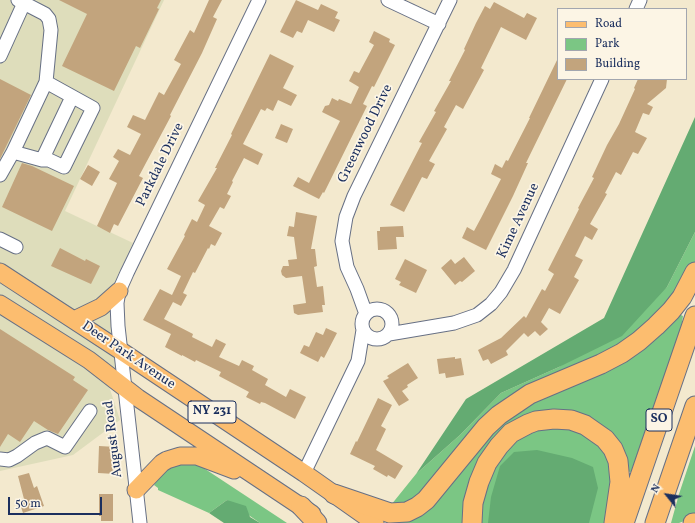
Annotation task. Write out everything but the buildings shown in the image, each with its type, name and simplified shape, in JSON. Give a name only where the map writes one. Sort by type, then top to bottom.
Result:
[{"type":"highway","points":[[334,494],[390,513],[407,512],[416,507],[426,500],[486,428],[499,415],[530,394],[607,361],[639,341],[671,311],[682,297],[695,272]]},
{"type":"highway","name":"SO","points":[[624,523],[695,316]]},
{"type":"highway","name":"SO","points":[[655,523],[695,406]]},
{"type":"highway","points":[[472,523],[473,503],[482,472],[495,450],[505,439],[519,428],[536,421],[554,419],[571,420],[585,425],[605,439],[613,449],[620,468],[620,482],[614,523]]},
{"type":"highway","points":[[301,506],[317,523]]},
{"type":"main road","name":"Deer Park Avenue","points":[[0,272],[304,473],[375,523]]},
{"type":"main road","points":[[74,320],[101,307],[119,291]]},
{"type":"main road","name":"Deer Park Avenue","points":[[0,304],[89,360],[124,387],[326,523]]},
{"type":"main road","points":[[136,490],[162,463],[185,455],[202,458],[262,481]]},
{"type":"street","name":"Parkdale Drive","points":[[121,351],[117,311],[119,291],[259,0]]},
{"type":"street","points":[[388,0],[439,24]]},
{"type":"street","name":"Greenwood Drive","points":[[366,314],[347,267],[342,242],[346,217],[354,196],[450,0]]},
{"type":"street","points":[[0,56],[21,2],[45,14],[51,24],[46,82],[13,152],[0,175]]},
{"type":"street","name":"Kime Avenue","points":[[385,337],[420,328],[454,323],[477,314],[491,304],[501,292],[514,270],[602,80]]},
{"type":"street","points":[[13,152],[42,160],[49,160],[64,167],[84,128],[93,108],[46,82]]},
{"type":"street","points":[[42,160],[72,97]]},
{"type":"street","points":[[0,239],[16,247]]},
{"type":"street","name":"Greenwood Drive","points":[[357,289],[380,309]]},
{"type":"street","points":[[304,473],[358,361],[363,330],[362,324],[366,314],[375,309],[385,311],[392,319],[392,330],[358,361]]},
{"type":"street","name":"Kime Avenue","points":[[392,319],[420,328]]},
{"type":"street","points":[[363,330],[370,338],[385,337]]},
{"type":"street","name":"August Road","points":[[121,351],[140,523]]},
{"type":"street","points":[[0,459],[8,460],[17,456],[35,443],[46,438],[65,447],[90,411]]},
{"type":"shaded area","points":[[0,0],[164,0],[65,211],[133,243],[117,277],[120,361],[108,383],[120,420],[73,455],[0,471]]},
{"type":"green space","points":[[695,117],[695,232],[667,287],[622,336],[501,393],[460,435],[416,474],[466,399],[604,318]]},
{"type":"green space","points":[[695,232],[695,265],[672,302],[639,333],[604,356],[522,391],[406,508],[391,505],[416,474],[460,435],[501,393],[559,367],[667,287]]},
{"type":"green space","points":[[679,314],[683,316],[681,329],[631,472],[626,471],[598,424],[505,429],[467,523],[391,523],[387,520],[395,519],[519,408]]},
{"type":"green space","points":[[546,427],[574,428],[597,440],[618,476],[607,523],[480,523],[479,511],[487,478],[501,453],[522,436]]},
{"type":"green space","points":[[695,446],[695,517],[679,523],[671,523],[679,494]]},
{"type":"green space","points":[[537,450],[572,458],[593,467],[598,488],[589,523],[488,523],[491,497],[500,466],[514,452]]},
{"type":"green space","points":[[196,463],[287,523],[260,523],[227,500],[209,513],[158,490],[158,488],[154,485],[162,473],[171,464]]},
{"type":"green space","points":[[227,500],[246,506],[250,517],[260,523],[224,523],[209,513]]}]
